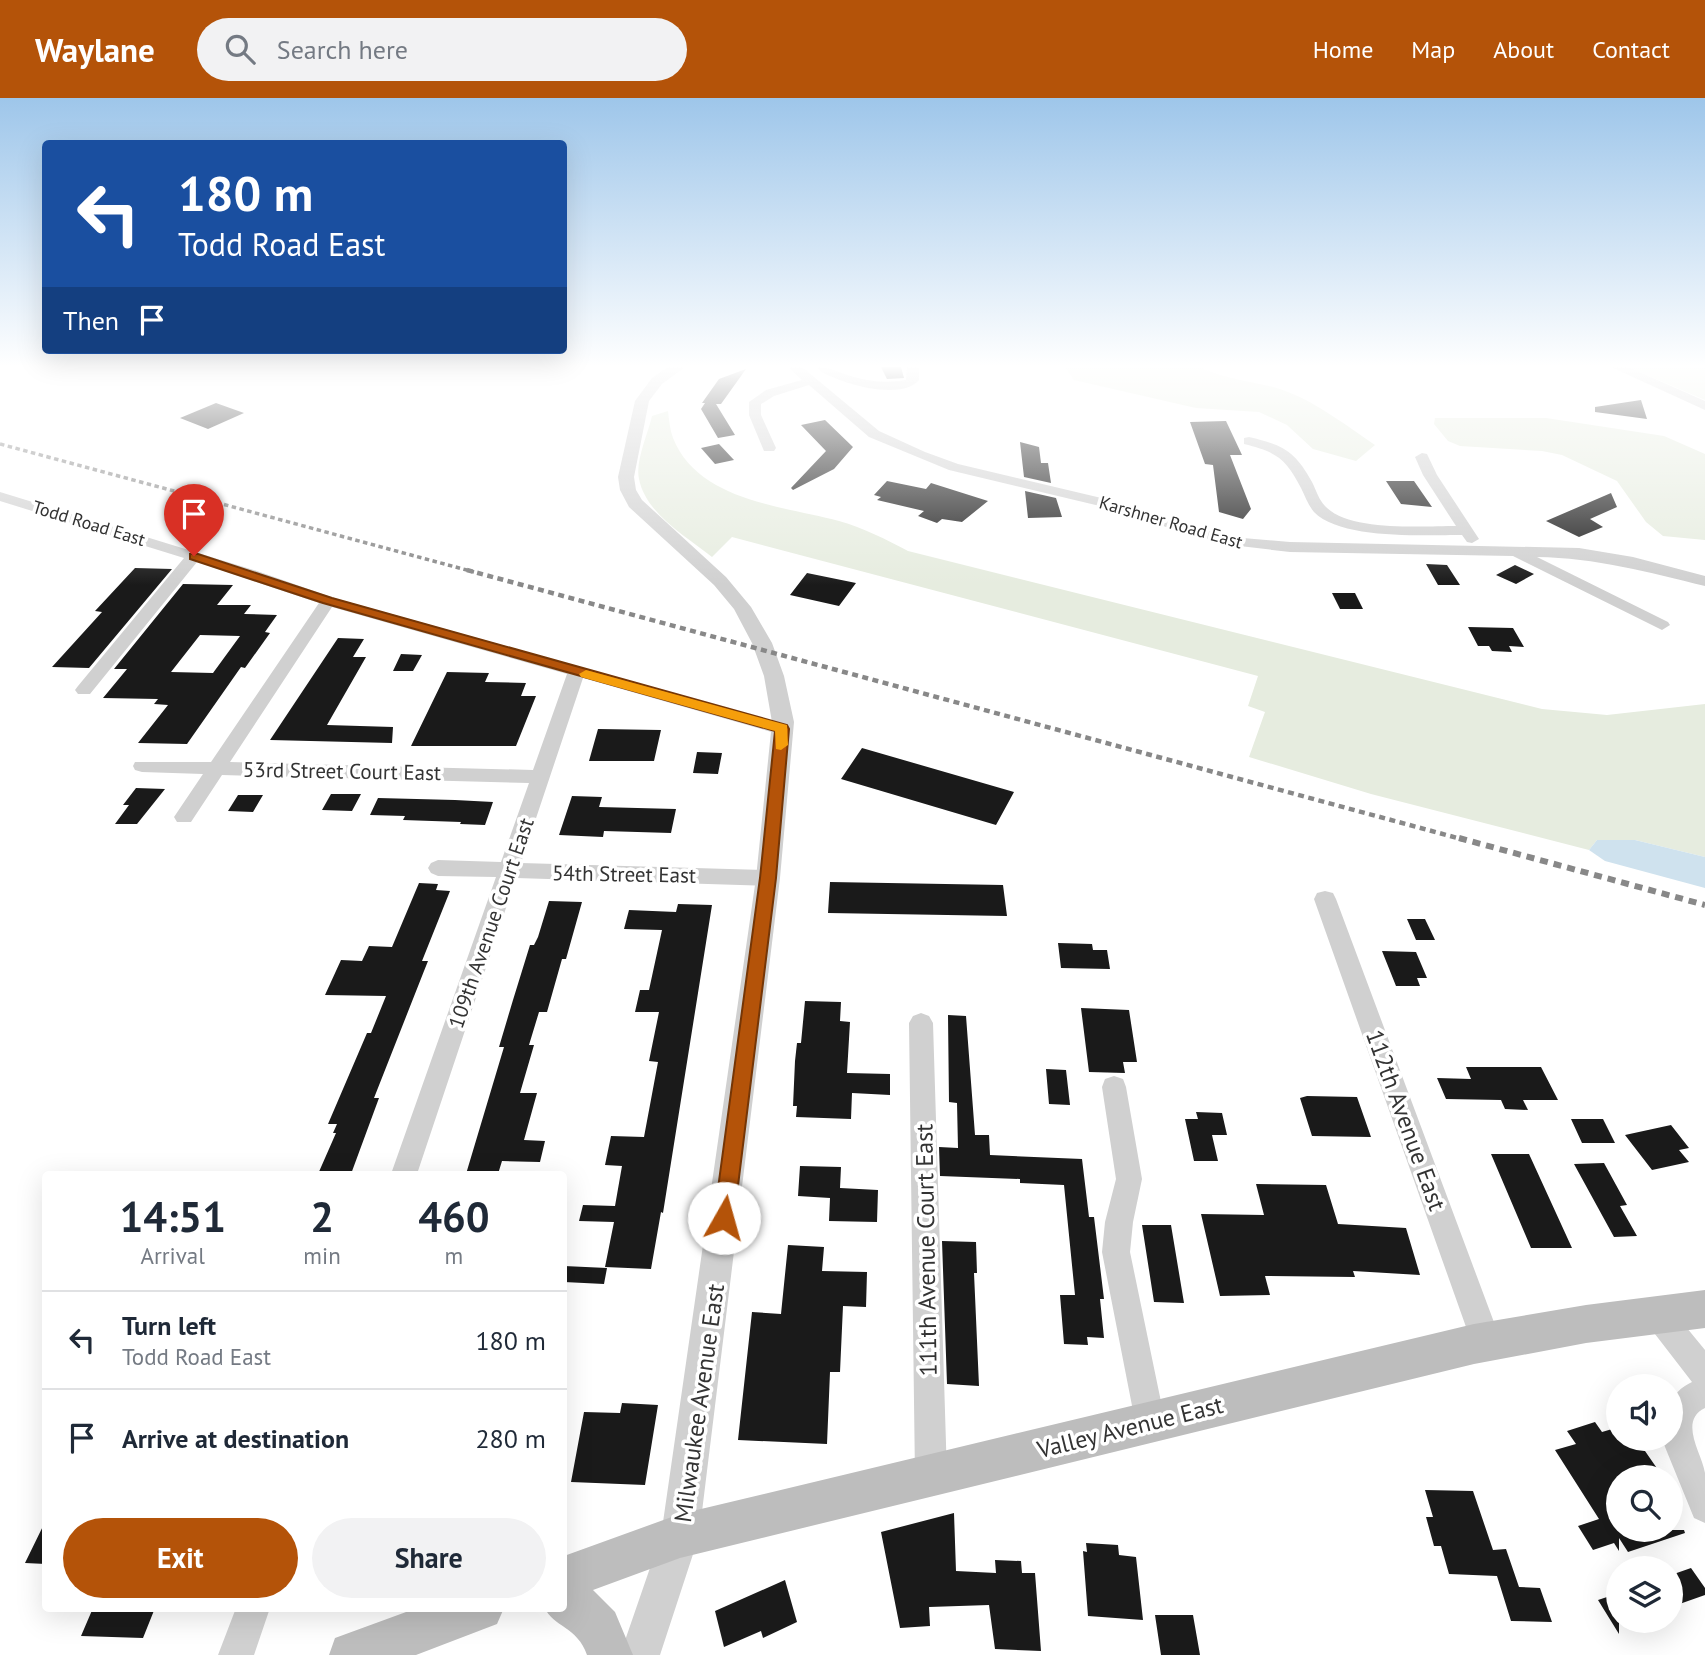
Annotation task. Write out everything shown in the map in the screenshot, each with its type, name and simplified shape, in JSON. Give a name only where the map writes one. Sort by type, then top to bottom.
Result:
[{"type":"main road","name":"Valley Avenue East","points":[[567,1577],[680,1536],[1486,1341],[1586,1324],[1705,1309]]},
{"type":"main road","points":[[567,1601],[581,1606],[600,1628],[610,1655]]},
{"type":"main road","points":[[352,1655],[470,1612]]},
{"type":"street","name":"Milwaukee Avenue East","points":[[633,440],[628,463],[628,490],[641,509],[720,582],[742,607],[762,643],[774,676],[782,729],[768,878],[680,1536],[640,1655]]},
{"type":"street","points":[[765,440],[769,448]]},
{"type":"street","name":"Karshner Road East","points":[[886,440],[954,467],[1130,509],[1182,528],[1231,541],[1290,547],[1555,551],[1601,556],[1705,581]]},
{"type":"street","points":[[1249,440],[1276,448],[1290,456],[1318,507],[1328,515],[1380,528],[1468,531]]},
{"type":"street","points":[[1422,457],[1430,475],[1479,550]]},
{"type":"street","name":"Todd Road East","points":[[0,496],[328,601],[782,729]]},
{"type":"street","points":[[1513,551],[1662,625]]},
{"type":"street","points":[[84,690],[194,556]]},
{"type":"street","points":[[184,817],[328,601]]},
{"type":"street","name":"109th Avenue Court East","points":[[405,1171],[577,671]]},
{"type":"street","name":"53rd Street Court East","points":[[142,766],[541,776]]},
{"type":"street","name":"54th Street East","points":[[438,868],[768,878]]},
{"type":"street","name":"112th Avenue East","points":[[1325,898],[1486,1341]]},
{"type":"street","name":"111th Avenue Court East","points":[[921,1024],[931,1476]]},
{"type":"street","points":[[1114,1087],[1129,1179],[1119,1222],[1116,1252],[1150,1422]]},
{"type":"street","points":[[1658,1315],[1705,1374]]},
{"type":"street","points":[[1705,1392],[1688,1399],[1680,1406],[1677,1427],[1684,1460],[1705,1507]]},
{"type":"street","points":[[236,1655],[252,1612]]},
{"type":"shaded area","points":[[645,440],[674,440],[685,459],[702,475],[722,488],[768,505],[848,524],[908,551],[1542,709],[1607,715],[1705,704],[1705,857],[1635,840],[1597,840],[1589,850],[1371,794],[1249,757],[1265,712],[1248,706],[1258,676],[732,537],[712,557],[669,524],[650,503],[639,479],[640,456]]},
{"type":"shaded area","points":[[1303,440],[1367,440],[1375,445],[1356,461],[1313,449]]},
{"type":"shaded area","points":[[1672,440],[1705,454],[1705,540],[1663,536],[1646,522],[1617,481],[1562,455],[1542,451],[1460,446],[1448,441]]},
{"type":"water","points":[[1597,840],[1635,840],[1705,857],[1705,888],[1605,861],[1589,850]]},
{"type":"building","points":[[815,440],[845,440],[853,447],[834,469],[793,490],[791,488],[826,451]]},
{"type":"building","points":[[1196,440],[1235,440],[1242,455],[1230,455],[1251,509],[1243,519],[1219,512],[1213,465],[1205,464]]},
{"type":"building","points":[[1020,442],[1039,447],[1041,463],[1048,463],[1051,483],[1024,477]]},
{"type":"building","points":[[719,444],[734,460],[715,464],[701,448]]},
{"type":"building","points":[[887,481],[926,489],[931,483],[988,501],[962,522],[942,519],[937,523],[918,516],[924,511],[877,500],[881,497],[874,495]]},
{"type":"building","points":[[1386,481],[1414,481],[1432,507],[1401,504]]},
{"type":"building","points":[[1025,491],[1056,498],[1062,517],[1028,518]]},
{"type":"building","points":[[1611,493],[1617,507],[1590,519],[1603,527],[1579,537],[1546,521]]},
{"type":"building","points":[[1426,564],[1447,565],[1460,585],[1438,585]]},
{"type":"building","points":[[1515,565],[1534,574],[1516,584],[1496,575]]},
{"type":"building","points":[[135,568],[172,569],[89,668],[52,667],[102,612],[95,611]]},
{"type":"building","points":[[807,573],[856,583],[839,606],[790,595]]},
{"type":"building","points":[[183,584],[233,585],[217,605],[251,605],[244,614],[277,615],[265,632],[270,633],[245,668],[241,667],[187,744],[138,743],[168,705],[154,704],[158,699],[103,698],[127,669],[114,669]],"holes":[[[200,635],[240,636],[213,673],[171,672]]]},
{"type":"building","points":[[1332,593],[1355,593],[1363,609],[1340,609]]},
{"type":"building","points":[[1468,627],[1513,628],[1524,647],[1509,646],[1512,652],[1492,651],[1489,646],[1478,646]]},
{"type":"building","points":[[338,638],[364,639],[353,657],[366,657],[327,725],[393,727],[392,743],[270,740]]},
{"type":"building","points":[[401,654],[422,655],[413,671],[393,671]]},
{"type":"building","points":[[447,672],[489,673],[485,682],[526,683],[521,696],[536,696],[516,746],[411,746]]},
{"type":"building","points":[[598,729],[661,730],[654,761],[589,761]]},
{"type":"building","points":[[862,748],[1014,792],[996,825],[841,779]]},
{"type":"building","points":[[697,752],[722,753],[718,774],[693,773]]},
{"type":"building","points":[[136,788],[165,789],[137,824],[115,824],[129,805],[123,805]]},
{"type":"building","points":[[331,794],[361,794],[352,811],[322,810]]},
{"type":"building","points":[[238,795],[263,795],[253,812],[228,811]]},
{"type":"building","points":[[572,796],[602,797],[599,807],[676,809],[671,833],[604,831],[603,837],[559,835]]},
{"type":"building","points":[[378,798],[493,802],[485,825],[403,820],[405,816],[370,815]]},
{"type":"building","points":[[830,882],[1003,885],[1007,916],[828,913]]},
{"type":"building","points":[[419,883],[438,884],[436,890],[450,891],[422,961],[428,961],[374,1098],[379,1098],[352,1171],[319,1171],[336,1133],[333,1133],[337,1124],[328,1124],[386,996],[325,995],[341,960],[362,961],[369,946],[392,947]]},
{"type":"building","points":[[549,901],[582,902],[547,1012],[539,1012],[529,1045],[534,1045],[520,1093],[537,1093],[524,1140],[545,1141],[540,1162],[502,1161],[499,1171],[467,1171],[504,1047],[499,1047],[513,1000],[530,945],[534,945]]},
{"type":"building","points":[[678,904],[712,905],[663,1213],[661,1212],[651,1269],[605,1267],[614,1222],[579,1221],[583,1205],[615,1206],[622,1166],[605,1165],[611,1136],[644,1137],[658,1062],[649,1061],[659,1012],[635,1012],[640,990],[649,990],[662,930],[624,929],[629,910],[676,912]]},
{"type":"building","points":[[1407,919],[1425,919],[1435,940],[1416,940]]},
{"type":"building","points":[[1058,943],[1092,944],[1093,950],[1107,950],[1110,969],[1061,968]]},
{"type":"building","points":[[1382,951],[1416,952],[1427,978],[1417,978],[1420,986],[1396,986]]},
{"type":"building","points":[[805,1001],[841,1002],[840,1021],[850,1022],[847,1073],[890,1074],[890,1095],[852,1093],[851,1119],[796,1117],[797,1106],[793,1106],[795,1061],[797,1043],[801,1043]]},
{"type":"building","points":[[1081,1008],[1129,1010],[1137,1062],[1123,1062],[1125,1073],[1089,1072]]},
{"type":"building","points":[[948,1015],[966,1016],[975,1135],[989,1135],[990,1155],[1082,1159],[1089,1217],[1094,1217],[1104,1299],[1100,1299],[1104,1338],[1087,1337],[1088,1345],[1064,1344],[1060,1295],[1075,1295],[1064,1185],[1020,1183],[1020,1179],[940,1176],[939,1147],[958,1148],[957,1103],[949,1102]]},
{"type":"building","points":[[1466,1067],[1541,1067],[1558,1100],[1523,1100],[1528,1110],[1505,1109],[1501,1100],[1446,1099],[1437,1078],[1471,1079]]},
{"type":"building","points":[[1046,1069],[1066,1070],[1070,1105],[1049,1104]]},
{"type":"building","points":[[1357,1097],[1371,1137],[1312,1136],[1300,1098]]},
{"type":"building","points":[[1196,1112],[1222,1113],[1227,1135],[1212,1135],[1218,1161],[1194,1161],[1185,1119],[1198,1119]]},
{"type":"building","points":[[1571,1119],[1603,1119],[1615,1143],[1582,1143]]},
{"type":"building","points":[[1671,1125],[1689,1148],[1679,1150],[1689,1162],[1652,1170],[1625,1135]]},
{"type":"building","points":[[1491,1154],[1529,1154],[1572,1248],[1531,1248]]},
{"type":"building","points":[[1604,1163],[1627,1205],[1620,1206],[1637,1236],[1614,1237],[1574,1164]]},
{"type":"building","points":[[800,1166],[841,1167],[840,1188],[878,1190],[877,1222],[829,1221],[830,1198],[798,1196]]},
{"type":"building","points":[[1256,1184],[1326,1185],[1338,1224],[1406,1228],[1420,1275],[1353,1271],[1355,1277],[1265,1276],[1270,1295],[1220,1296],[1201,1214],[1264,1215]]},
{"type":"building","points":[[1142,1225],[1171,1225],[1184,1303],[1154,1302]]},
{"type":"building","points":[[942,1241],[976,1242],[977,1273],[974,1273],[979,1386],[947,1384]]},
{"type":"building","points":[[788,1245],[824,1247],[822,1271],[867,1272],[866,1307],[843,1306],[840,1372],[830,1372],[827,1444],[738,1440],[752,1312],[781,1314]]},
{"type":"building","points":[[567,1266],[607,1268],[604,1284],[567,1282]]},
{"type":"building","points":[[622,1403],[658,1405],[645,1485],[571,1482],[584,1412],[620,1413]]},
{"type":"building","points":[[1595,1422],[1602,1432],[1606,1431],[1606,1451],[1645,1451],[1655,1465],[1606,1465],[1606,1542],[1619,1542],[1619,1551],[1614,1543],[1593,1550],[1578,1526],[1599,1519],[1555,1450],[1576,1444],[1567,1431]]},
{"type":"building","points":[[1425,1490],[1473,1491],[1493,1550],[1506,1549],[1519,1587],[1540,1588],[1552,1622],[1511,1621],[1497,1576],[1449,1574],[1441,1546],[1434,1546],[1426,1517],[1433,1517]]},
{"type":"building","points":[[954,1513],[956,1571],[996,1573],[995,1560],[1021,1561],[1022,1573],[1035,1573],[1041,1651],[995,1649],[989,1605],[929,1607],[930,1626],[900,1628],[881,1532]]},
{"type":"building","points":[[42,1528],[42,1564],[25,1563]]},
{"type":"building","points":[[1622,1542],[1658,1542],[1628,1552]]},
{"type":"building","points":[[1086,1543],[1118,1545],[1119,1555],[1136,1557],[1143,1620],[1088,1616],[1083,1551],[1087,1552]]},
{"type":"building","points":[[1691,1568],[1705,1588],[1705,1595],[1683,1603],[1683,1571]]},
{"type":"building","points":[[785,1580],[797,1622],[763,1638],[761,1631],[724,1647],[715,1611]]},
{"type":"building","points":[[1606,1597],[1606,1613],[1598,1600]]},
{"type":"building","points":[[91,1612],[153,1612],[143,1638],[81,1636]]},
{"type":"building","points":[[1155,1615],[1193,1615],[1200,1655],[1161,1655]]},
{"type":"railway","points":[[0,444],[474,572]]},
{"type":"railway","points":[[467,570],[1465,840]]},
{"type":"railway","points":[[1459,838],[1705,905]]},
{"type":"slow traffic","points":[[586,674],[782,729],[781,745]]},
{"type":"route","points":[[194,556],[328,601],[782,729],[768,878],[724,1218]]}]
